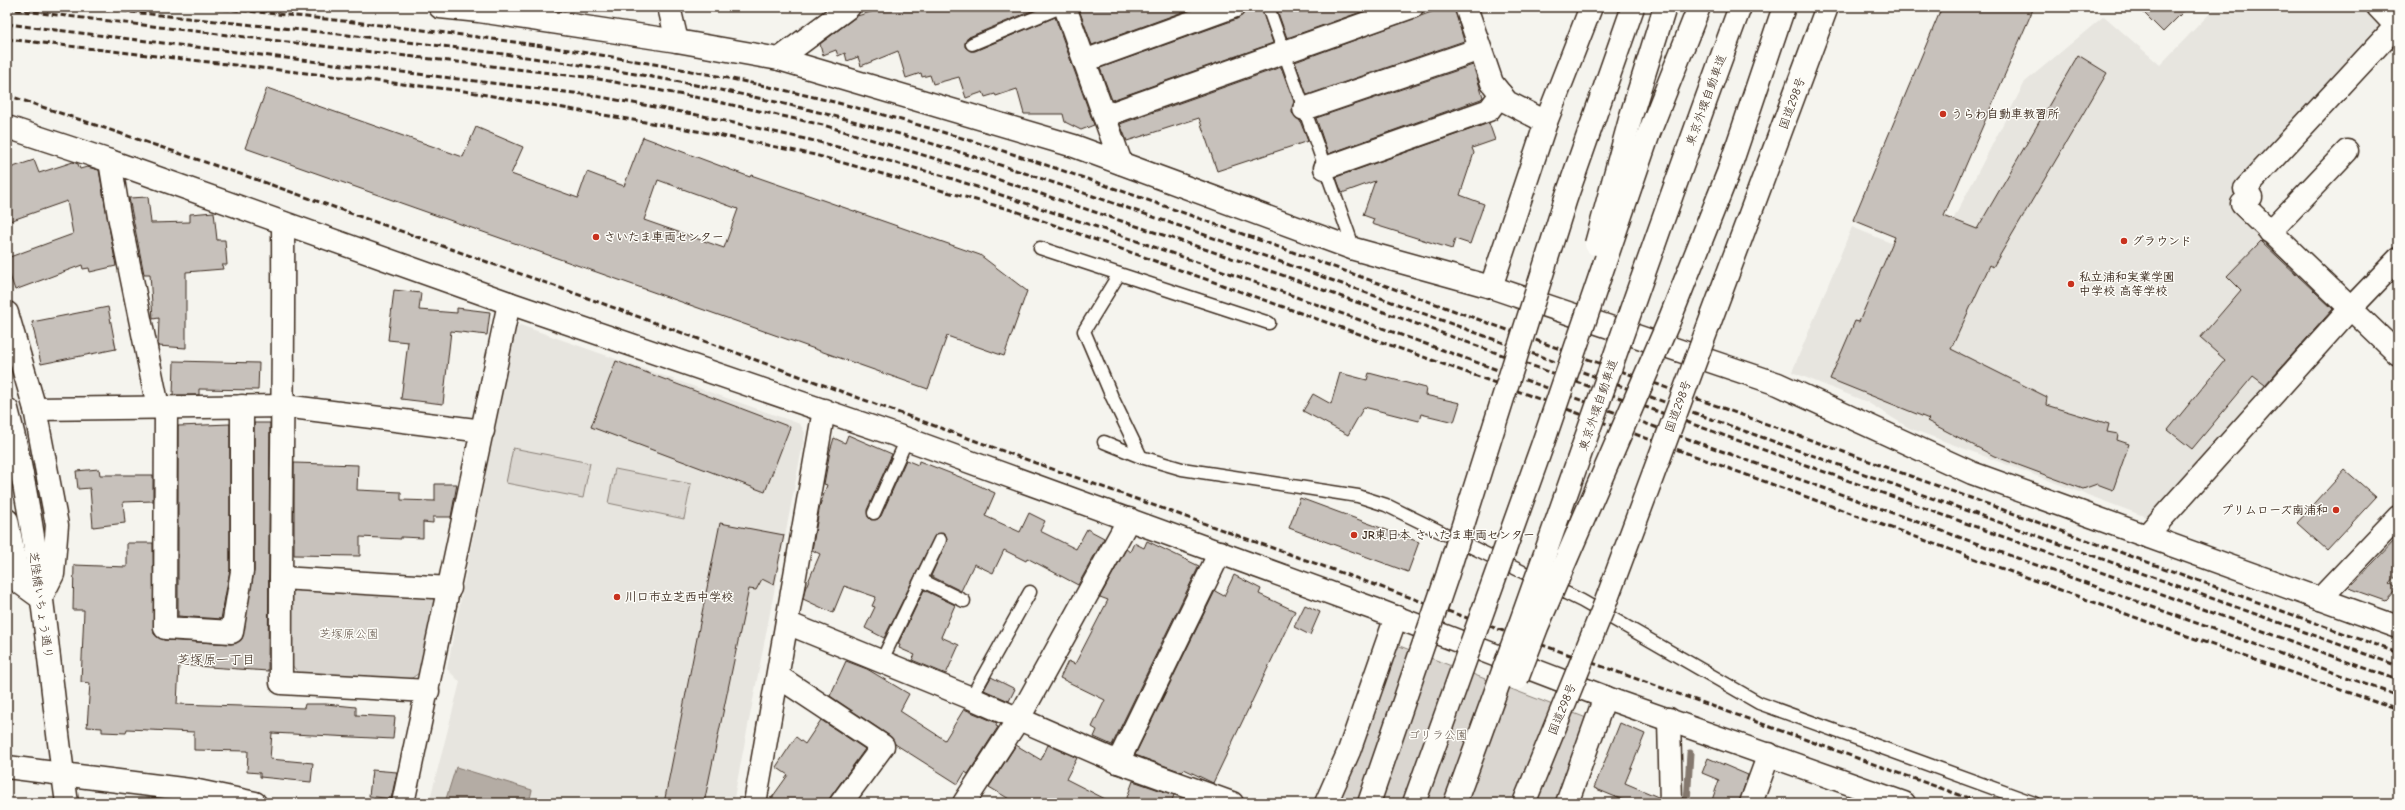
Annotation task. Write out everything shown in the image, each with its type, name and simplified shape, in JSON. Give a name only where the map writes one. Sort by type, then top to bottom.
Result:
[{"type":"main road","points":[[440,7],[478,9],[779,59],[1074,146],[1354,248],[1491,287],[1778,384],[1972,473],[2398,627]]},
{"type":"main road","points":[[669,7],[677,41]]},
{"type":"main road","points":[[779,59],[849,7]]},
{"type":"main road","points":[[1065,7],[1121,163]]},
{"type":"main road","points":[[1084,61],[1233,7]]},
{"type":"main road","points":[[1104,116],[1412,7]]},
{"type":"main road","points":[[1466,7],[1492,83],[1507,102],[1546,122]]},
{"type":"main road","points":[[1491,287],[1546,122],[1591,7]]},
{"type":"main road","points":[[1368,803],[1446,576],[1566,198],[1633,7]]},
{"type":"main road","points":[[1542,446],[1631,116],[1666,7]]},
{"type":"main road","points":[[1414,803],[1542,446],[1649,133],[1699,7]]},
{"type":"main road","name":"東京外環自動車道","points":[[1455,803],[1523,619],[1685,156],[1740,7]]},
{"type":"main road","points":[[1468,803],[1537,627],[1672,314],[1728,173],[1784,7]]},
{"type":"main road","name":"国道298号","points":[[1524,803],[1605,604],[1827,7]]},
{"type":"main road","points":[[2378,7],[2396,26],[2245,189],[2251,197],[2242,204],[2398,354]]},
{"type":"main road","points":[[1304,109],[1480,49]]},
{"type":"main road","points":[[1325,168],[1489,110],[1501,94]]},
{"type":"main road","points":[[7,127],[110,161],[509,303],[907,439],[1396,617],[1605,697],[1669,718],[1904,803]]},
{"type":"main road","points":[[2270,232],[2347,151]]},
{"type":"main road","points":[[110,161],[119,216],[162,407],[165,628],[232,632],[242,571],[242,406]]},
{"type":"main road","points":[[283,223],[284,406],[280,578],[281,683],[428,691]]},
{"type":"main road","points":[[2146,536],[2350,309],[2398,259]]},
{"type":"main road","points":[[403,803],[450,588],[509,303]]},
{"type":"main road","points":[[7,314],[35,409],[58,525],[53,574],[41,598],[19,582],[11,562],[7,520]]},
{"type":"main road","points":[[35,409],[284,406],[483,431]]},
{"type":"main road","name":"芝陸橋いちょう通り","points":[[7,409],[23,484],[41,598],[67,803]]},
{"type":"main road","points":[[755,803],[779,677],[824,410]]},
{"type":"main road","points":[[2320,599],[2398,517]]},
{"type":"main road","points":[[970,801],[1019,718],[1129,519]]},
{"type":"main road","points":[[1118,762],[1220,552]]},
{"type":"main road","points":[[280,578],[450,588]]},
{"type":"main road","points":[[1326,803],[1348,750],[1396,617]]},
{"type":"main road","points":[[787,623],[972,698],[1118,762],[1232,803]]},
{"type":"main road","points":[[779,677],[883,746],[841,803]]},
{"type":"main road","points":[[1567,803],[1605,697]]},
{"type":"main road","points":[[1669,718],[1671,803]]},
{"type":"main road","points":[[1750,803],[1769,754]]},
{"type":"main road","points":[[7,767],[198,791],[255,803]]},
{"type":"lane","points":[[972,44],[1061,7]]},
{"type":"lane","points":[[1268,7],[1354,248]]},
{"type":"lane","points":[[1040,248],[1269,323]]},
{"type":"lane","points":[[1119,274],[1084,331],[1112,397],[1141,457]]},
{"type":"lane","points":[[874,513],[907,439]]},
{"type":"lane","points":[[1104,442],[1141,457],[1182,469],[1358,496],[1386,505],[1582,601],[1759,703],[2034,803]]},
{"type":"lane","points":[[881,662],[940,540]]},
{"type":"lane","points":[[921,580],[964,601]]},
{"type":"lane","points":[[972,698],[1030,592]]},
{"type":"shaded area","name":"私立浦和実業学園 中学校 高等学校","points":[[2216,7],[2371,7],[2389,26],[2234,189],[2241,194],[2340,309],[2149,518],[1909,428],[1867,402],[1792,372],[1852,227],[1932,260],[2025,82],[2104,16],[2160,65]]},
{"type":"shaded area","name":"川口市立芝西中学校","points":[[520,325],[800,424],[805,433],[733,803],[429,803],[460,682],[447,669],[514,330]]},
{"type":"shaded area","points":[[456,767],[532,790],[529,803],[445,802]]},
{"type":"green space","points":[[513,448],[590,463],[583,498],[506,483]]},
{"type":"green space","points":[[615,469],[691,484],[684,519],[608,503]]},
{"type":"green space","name":"芝塚原公園","points":[[298,586],[433,595],[439,603],[422,671],[409,680],[301,676],[291,664],[291,593]]},
{"type":"green space","name":"ゴリラ公園","points":[[1397,645],[1589,719],[1556,803],[1337,803]]},
{"type":"building","points":[[895,7],[1041,7],[969,37],[965,43],[965,47],[971,51],[975,51],[1055,17],[1094,125],[1081,130],[1065,122],[1063,114],[1024,114],[1017,89],[996,96],[995,94],[985,97],[983,92],[966,98],[959,77],[933,84],[930,75],[922,77],[921,73],[906,78],[898,51],[861,66],[858,57],[847,61],[845,53],[838,56],[836,50],[823,55],[820,44],[857,16],[881,9],[882,11]]},
{"type":"building","points":[[1078,7],[1196,7],[1092,45]]},
{"type":"building","points":[[1245,7],[1261,7],[1273,43],[1112,100],[1100,68],[1237,19],[1243,15]]},
{"type":"building","points":[[1276,7],[1375,7],[1287,38]]},
{"type":"building","points":[[1445,7],[1454,7],[1464,41],[1307,95],[1295,62]]},
{"type":"building","points":[[1942,7],[2034,7],[1944,216],[1977,229],[2078,55],[2107,73],[1993,267],[1990,265],[1951,349],[2047,397],[2046,405],[2109,424],[2107,432],[2118,434],[2117,440],[2129,444],[2113,490],[2097,484],[2083,489],[1994,456],[1927,421],[1929,419],[1830,379],[1855,321],[1859,322],[1895,237],[1853,220]]},
{"type":"building","points":[[2138,7],[2188,7],[2163,32]]},
{"type":"building","points":[[1473,65],[1483,97],[1481,99],[1328,154],[1316,118]]},
{"type":"building","points":[[1281,67],[1294,102],[1292,113],[1300,121],[1308,141],[1217,171],[1199,118],[1127,141],[1120,124]]},
{"type":"building","name":"さいたま車両センター","points":[[267,88],[463,157],[476,127],[523,147],[511,174],[578,198],[587,172],[624,186],[643,137],[750,177],[751,175],[980,255],[1027,291],[1004,356],[947,336],[928,389],[245,148]],"holes":[[[658,180],[738,209],[724,248],[644,220]]]},
{"type":"building","points":[[1489,123],[1495,140],[1472,148],[1474,153],[1460,195],[1484,204],[1470,244],[1455,239],[1452,249],[1372,224],[1374,219],[1363,215],[1375,181],[1342,193],[1336,177]]},
{"type":"building","points":[[34,160],[39,173],[73,162],[78,164],[80,169],[87,167],[99,170],[116,266],[90,272],[89,268],[83,269],[82,265],[15,290],[7,267],[7,258],[73,234],[67,201],[7,222],[7,169]]},
{"type":"building","points":[[148,197],[151,223],[190,222],[190,214],[214,212],[217,240],[225,240],[227,265],[222,265],[223,269],[186,272],[186,348],[158,346],[159,318],[153,319],[150,274],[144,274],[129,198]]},
{"type":"building","points":[[2261,241],[2333,309],[2265,385],[2253,376],[2192,449],[2168,430],[2225,360],[2200,338],[2241,290],[2227,276]]},
{"type":"building","points":[[394,290],[421,293],[419,310],[457,313],[457,308],[490,312],[487,335],[451,331],[443,404],[401,399],[408,342],[388,340]]},
{"type":"building","points":[[108,307],[116,349],[41,364],[32,322]]},
{"type":"building","points":[[174,361],[259,363],[258,390],[199,389],[199,395],[173,395]]},
{"type":"building","points":[[616,361],[790,427],[765,492],[591,427]]},
{"type":"building","points":[[1340,373],[1367,380],[1369,373],[1426,388],[1425,395],[1460,403],[1454,422],[1421,414],[1419,421],[1364,407],[1348,435],[1303,411],[1313,394],[1331,404]]},
{"type":"building","points":[[254,423],[270,423],[268,671],[179,665],[177,704],[304,708],[305,704],[326,704],[356,707],[356,715],[395,717],[393,739],[272,733],[270,759],[313,763],[311,782],[260,777],[260,773],[247,772],[248,751],[194,750],[194,732],[127,729],[126,733],[102,732],[102,728],[87,727],[90,683],[81,682],[84,610],[73,610],[74,565],[127,567],[127,543],[153,543],[154,634],[164,640],[231,644],[242,639],[254,571]]},
{"type":"building","points":[[230,424],[230,570],[221,619],[178,616],[178,426]]},
{"type":"building","points":[[848,435],[892,454],[867,510],[868,517],[871,520],[878,519],[881,516],[906,460],[918,465],[919,461],[965,479],[995,493],[985,516],[1020,532],[1029,513],[1045,521],[1040,531],[1076,549],[1087,529],[1104,538],[1078,585],[1027,558],[1026,561],[1004,550],[993,573],[974,564],[961,591],[931,576],[947,540],[944,533],[936,534],[884,638],[865,628],[875,607],[872,606],[876,597],[844,586],[833,613],[803,599],[805,589],[820,554],[812,550],[820,505],[827,485],[824,484],[830,451],[834,438],[845,443]]},
{"type":"building","points":[[294,463],[358,465],[357,490],[401,492],[401,500],[435,501],[435,484],[457,484],[451,517],[433,517],[433,523],[423,522],[423,538],[401,537],[401,539],[360,537],[360,556],[294,555]]},
{"type":"building","points":[[99,469],[100,475],[153,475],[153,501],[123,502],[125,523],[93,527],[90,488],[78,489],[76,471]]},
{"type":"building","name":"プリムローズ南浦和","points":[[2345,470],[2376,497],[2327,550],[2297,523]]},
{"type":"building","name":"JR東日本 さいたま車両センター","points":[[1300,498],[1419,542],[1408,572],[1289,528]]},
{"type":"building","points":[[720,523],[784,535],[774,585],[762,579],[756,590],[749,589],[704,803],[664,803]]},
{"type":"building","points":[[2398,537],[2398,574],[2390,583],[2397,589],[2386,601],[2349,588]]},
{"type":"building","points":[[1147,541],[1199,566],[1112,745],[1094,737],[1097,730],[1092,727],[1105,700],[1060,678],[1068,661],[1075,664],[1108,600],[1100,597],[1126,549],[1130,552],[1134,543],[1144,548]]},
{"type":"building","points":[[1234,575],[1261,589],[1259,594],[1295,611],[1213,783],[1184,769],[1182,772],[1135,755],[1215,591],[1224,596]]},
{"type":"building","points":[[924,590],[955,605],[941,637],[959,645],[946,674],[912,660],[915,655],[899,648],[900,645],[898,644]]},
{"type":"building","points":[[1305,605],[1320,612],[1310,635],[1294,627]]},
{"type":"building","points":[[846,661],[867,669],[909,694],[900,711],[945,740],[964,709],[997,723],[996,726],[998,727],[968,774],[965,772],[958,784],[895,744],[890,736],[830,696]]},
{"type":"building","points":[[991,677],[1015,689],[1009,701],[984,690]]},
{"type":"building","points":[[821,720],[865,749],[826,803],[768,803],[788,775],[776,767],[796,737],[805,744]]},
{"type":"building","points":[[1620,723],[1645,734],[1625,783],[1658,797],[1658,803],[1630,803],[1594,788]]},
{"type":"building","points":[[1016,745],[1041,760],[1048,745],[1077,758],[1066,779],[1113,803],[1016,803],[989,787]]},
{"type":"building","points":[[1708,758],[1748,775],[1739,803],[1711,803],[1719,780],[1702,773]]},
{"type":"building","points":[[372,770],[397,772],[391,799],[369,796]]},
{"type":"building","points":[[1133,781],[1174,795],[1171,803],[1125,803]]},
{"type":"waterway","points":[[1687,803],[1690,753]]},
{"type":"railway","points":[[86,7],[366,37],[553,61],[646,76],[738,94],[875,127],[1010,168],[1238,247],[2398,666]]},
{"type":"railway","points":[[206,7],[441,32],[676,68],[753,83],[830,101],[946,133],[1174,209],[2398,653]]},
{"type":"railway","points":[[7,9],[593,78],[705,99],[823,125],[943,161],[1279,274],[2398,680]]},
{"type":"railway","points":[[7,24],[590,95],[703,116],[819,142],[944,176],[1094,226],[1274,289],[2398,696]]},
{"type":"railway","points":[[7,39],[464,91],[703,132],[815,155],[1015,211],[1471,374],[2167,629],[2398,710]]},
{"type":"railway","points":[[7,95],[255,179],[563,289],[1022,458],[1982,803]]},
{"type":"place","name":"うらわ自動車教習所","points":[[1943,114]]},
{"type":"place","name":"さいたま車両センター","points":[[596,237]]},
{"type":"place","name":"グラウンド","points":[[2124,241]]},
{"type":"place","name":"私立浦和実業学園 中学校 高等学校","points":[[2071,284]]},
{"type":"place","name":"プリムローズ南浦和","points":[[2336,510]]},
{"type":"place","name":"JR東日本 さいたま車両センター","points":[[1354,535]]},
{"type":"place","name":"川口市立芝西中学校","points":[[617,597]]},
{"type":"district","name":"芝塚原一丁目","points":[[216,659]]}]
